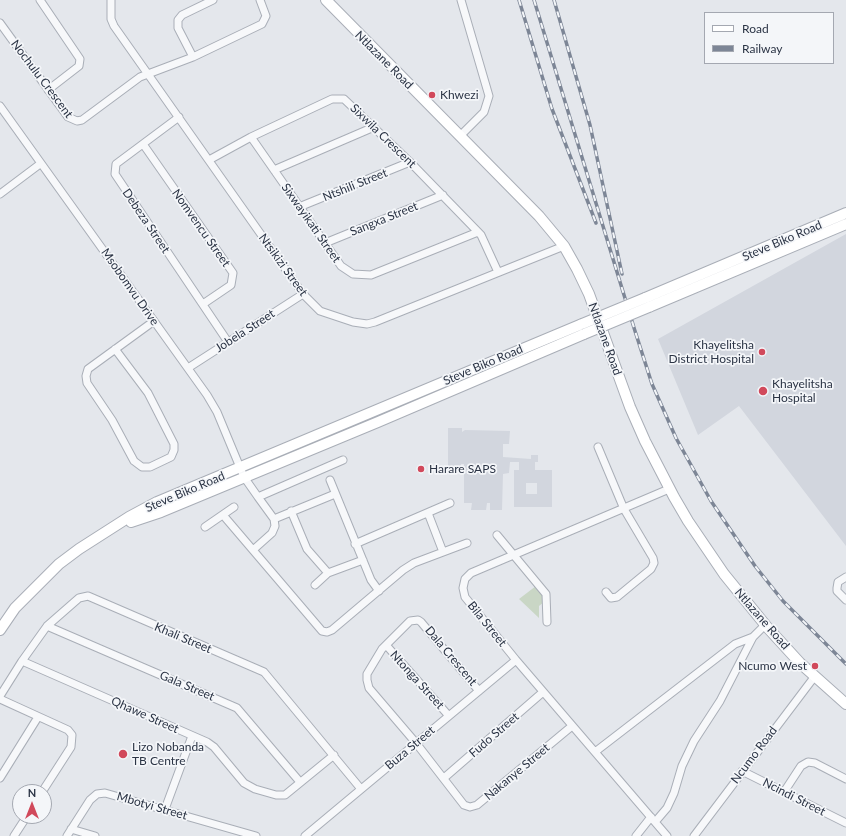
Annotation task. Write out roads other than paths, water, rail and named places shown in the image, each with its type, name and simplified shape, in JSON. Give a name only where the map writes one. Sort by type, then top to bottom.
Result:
[{"type":"street","points":[[40,0],[80,59],[79,66],[48,90]]},
{"type":"street","name":"Ntsikizi Street","points":[[111,0],[111,19],[114,26],[303,294],[320,311],[353,322],[367,324],[375,322],[564,246]]},
{"type":"street","points":[[193,58],[178,28],[178,20],[182,15],[213,0]]},
{"type":"street","points":[[149,74],[193,58],[262,24],[266,16],[260,0]]},
{"type":"street","name":"Ntlazane Road","points":[[326,0],[539,216],[564,246],[583,282],[630,407],[669,489],[710,555],[732,585],[765,625],[815,676],[846,704]]},
{"type":"street","points":[[460,136],[484,112],[489,96],[461,0]]},
{"type":"street","name":"Nochulu Crescent","points":[[0,23],[68,118],[77,121],[82,120],[140,77],[149,74]]},
{"type":"street","name":"Sixwila Crescent","points":[[209,160],[251,137],[337,98],[346,100],[410,162],[478,232],[483,238],[498,272]]},
{"type":"street","name":"Msobomvu Drive","points":[[0,106],[40,164],[69,201],[188,368],[217,412],[242,472],[274,519]]},
{"type":"street","name":"Debeza Street","points":[[179,117],[116,164],[115,174],[228,342]]},
{"type":"street","points":[[274,170],[374,127]]},
{"type":"street","name":"Sixwayikati Street","points":[[251,137],[299,207],[347,271],[364,276],[478,232]]},
{"type":"street","name":"Nomvencu Street","points":[[143,144],[233,274],[231,285],[203,304]]},
{"type":"street","name":"Ntshili Street","points":[[299,207],[410,162]]},
{"type":"street","points":[[0,194],[40,164]]},
{"type":"street","name":"Sangxa Street","points":[[325,243],[443,195]]},
{"type":"street","name":"Steve Biko Road","points":[[647,303],[846,214]]},
{"type":"street","name":"Steve Biko Road","points":[[0,630],[15,608],[45,576],[79,549],[123,523],[129,517],[157,502],[242,472],[583,329],[846,224]]},
{"type":"street","name":"Jobela Street","points":[[188,368],[303,294]]},
{"type":"street","points":[[115,349],[148,393],[174,444],[172,457],[150,467],[142,467],[134,461],[112,420],[86,381],[86,376],[88,369],[115,349],[154,321]]},
{"type":"street","points":[[598,447],[624,509],[654,558],[654,564],[651,569],[615,598],[611,598],[606,592]]},
{"type":"street","points":[[258,497],[343,460]]},
{"type":"street","points":[[330,480],[362,560],[371,580],[379,591]]},
{"type":"street","name":"Bila Street","points":[[668,836],[516,660],[465,597],[462,588],[465,579],[471,573],[669,489]]},
{"type":"street","points":[[253,550],[272,533],[275,526],[274,519],[335,494]]},
{"type":"street","points":[[355,544],[450,503]]},
{"type":"street","points":[[205,527],[234,506]]},
{"type":"street","points":[[291,512],[307,549],[328,573]]},
{"type":"street","points":[[428,513],[443,552]]},
{"type":"street","points":[[223,515],[322,631],[332,630],[403,570],[466,543]]},
{"type":"street","points":[[497,535],[546,594],[547,622]]},
{"type":"street","points":[[315,585],[328,573],[362,560]]},
{"type":"street","points":[[846,577],[838,582],[837,592],[846,600]]},
{"type":"street","name":"Khali Street","points":[[0,697],[22,661],[47,626],[79,598],[88,596],[266,674],[361,789]]},
{"type":"street","name":"Dala Crescent","points":[[416,743],[367,685],[367,674],[386,645],[410,621],[420,621],[479,690]]},
{"type":"street","points":[[636,836],[653,819],[667,808],[674,793],[682,766],[694,741],[720,701],[753,637],[765,625]]},
{"type":"street","name":"Gala Street","points":[[47,626],[237,708],[300,782]]},
{"type":"street","points":[[595,752],[730,648],[753,637]]},
{"type":"street","name":"Ntonga Street","points":[[386,645],[449,716]]},
{"type":"street","name":"Buza Street","points":[[305,836],[516,660]]},
{"type":"street","name":"Qhawe Street","points":[[22,661],[214,747],[244,783],[252,788],[279,796],[285,795],[334,755]]},
{"type":"street","name":"Ncumo Road","points":[[694,836],[815,676]]},
{"type":"street","name":"Fudo Street","points":[[444,778],[543,692]]},
{"type":"street","points":[[0,697],[68,730],[73,739],[71,747],[47,784]]},
{"type":"street","points":[[0,778],[38,716]]},
{"type":"street","name":"Nakanye Street","points":[[416,743],[464,805],[475,806],[572,726]]},
{"type":"street","points":[[165,809],[192,736]]},
{"type":"street","points":[[784,792],[802,766],[808,762],[815,763],[846,779]]},
{"type":"street","name":"Ncindi Street","points":[[742,771],[846,823]]},
{"type":"street","name":"Mbotyi Street","points":[[67,836],[90,800],[100,793],[112,794],[251,835]]},
{"type":"street","points":[[14,836],[22,824]]},
{"type":"street","points":[[72,829],[95,836]]},
{"type":"railway","points":[[519,0],[552,109],[596,223]]},
{"type":"railway","points":[[534,0],[652,384],[676,438],[711,501],[755,566],[783,601],[846,664]]},
{"type":"railway","points":[[554,0],[590,125],[622,274]]},
{"type":"place","name":"Khwezi","points":[[432,95]]},
{"type":"place","name":"Khayelitsha District Hospital","points":[[762,352]]},
{"type":"place","name":"Khayelitsha Hospital","points":[[763,391]]},
{"type":"place","name":"Harare SAPS","points":[[421,469]]},
{"type":"place","name":"Ncumo West","points":[[815,666]]},
{"type":"place","name":"Lizo Nobanda TB Centre","points":[[123,754]]}]
